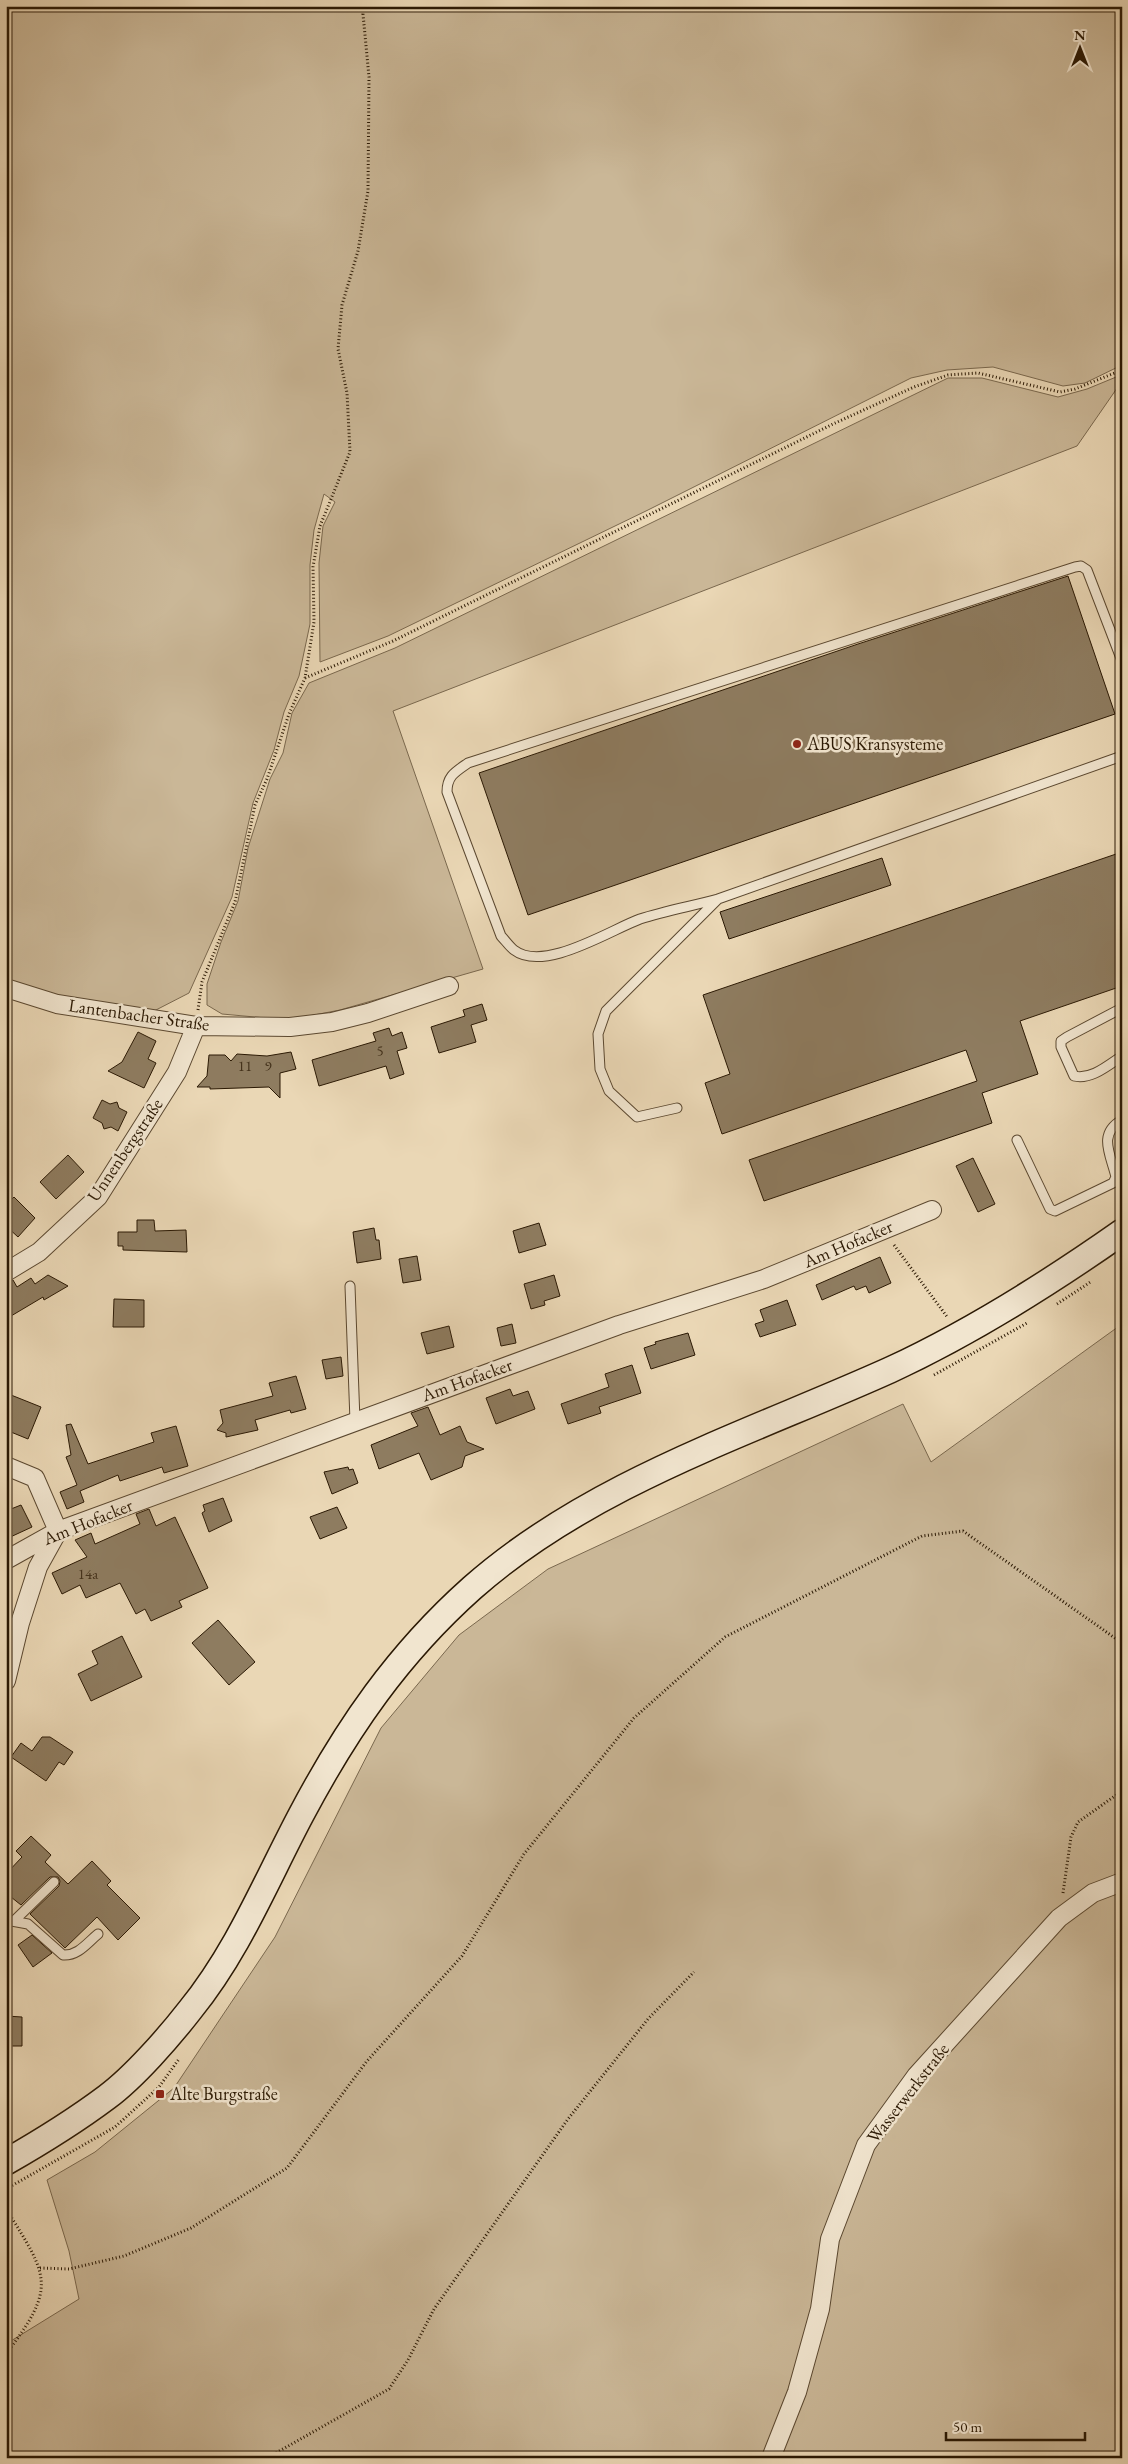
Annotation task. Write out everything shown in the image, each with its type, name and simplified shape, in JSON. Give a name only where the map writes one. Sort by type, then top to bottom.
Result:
[{"type":"main road","points":[[6,2162],[49,2137],[110,2095],[192,2009],[242,1932],[300,1815],[354,1722],[402,1660],[438,1620],[473,1588],[539,1538],[578,1513],[634,1483],[891,1369],[960,1334],[1059,1276],[1122,1232]]},
{"type":"street","name":"Lantenbacher Straße","points":[[6,988],[57,1004],[196,1026],[290,1027],[332,1022],[368,1013],[449,986]]},
{"type":"street","name":"Unnenbergstraße","points":[[6,1272],[39,1252],[98,1197],[177,1072],[196,1026]]},
{"type":"street","name":"Am Hofacker","points":[[6,1560],[58,1531],[194,1483],[355,1421],[619,1325],[764,1279],[932,1210]]},
{"type":"street","points":[[6,1466],[35,1478],[58,1531],[38,1566],[20,1623],[6,1681]]},
{"type":"street","name":"Wasserwerkstraße","points":[[771,2458],[797,2392],[820,2309],[830,2239],[866,2145],[916,2076],[1059,1918],[1094,1893],[1122,1882]]},
{"type":"lane","points":[[1122,661],[1088,570],[1081,566],[1075,567],[468,763],[452,774],[447,781],[447,792],[501,936],[514,950],[520,953],[547,956],[568,951],[639,920],[718,899],[1122,756]]},
{"type":"lane","points":[[677,1108],[637,1117],[609,1091],[600,1069],[598,1034],[606,1011],[718,899]]},
{"type":"lane","points":[[1122,1008],[1066,1036],[1061,1041],[1061,1047],[1074,1076],[1082,1078],[1090,1076],[1122,1056]]},
{"type":"lane","points":[[1017,1140],[1050,1209],[1055,1211],[1113,1183],[1116,1177],[1106,1140],[1109,1129],[1122,1120]]},
{"type":"lane","points":[[350,1286],[355,1421]]},
{"type":"lane","points":[[11,1920],[54,1882]]},
{"type":"lane","points":[[11,1920],[28,1924],[38,1930],[57,1952],[63,1955],[71,1955],[78,1952],[98,1934]]},
{"type":"path","points":[[196,1026],[202,982],[235,902],[255,805],[267,779],[289,714],[305,678],[314,622],[313,567],[320,526],[350,452],[347,393],[338,349],[342,305],[358,251],[368,190],[369,77],[363,14],[364,6]]},
{"type":"path","points":[[305,678],[393,641],[824,428],[914,387],[948,375],[978,373],[1060,392],[1075,389],[1122,370]]},
{"type":"path","points":[[883,1230],[960,1334]]},
{"type":"path","points":[[1052,1307],[1099,1276]]},
{"type":"path","points":[[928,1377],[946,1369],[1035,1318]]},
{"type":"path","points":[[40,2268],[69,2268],[124,2256],[191,2228],[287,2168],[367,2061],[462,1956],[524,1854],[634,1718],[725,1637],[922,1536],[963,1531],[1122,1643]]},
{"type":"path","points":[[1059,1918],[1071,1837],[1078,1822],[1122,1792]]},
{"type":"path","points":[[267,2458],[389,2389],[408,2360],[434,2310],[568,2119],[648,2019],[694,1972]]},
{"type":"path","points":[[6,2189],[115,2127],[159,2087],[185,2052]]},
{"type":"path","points":[[6,2208],[40,2268],[44,2286],[38,2307],[6,2354]]},
{"type":"shaded area","points":[[6,6],[1122,6],[1122,365],[1085,383],[1063,386],[993,367],[947,370],[911,378],[648,510],[388,636],[320,662],[319,563],[323,526],[335,502],[324,494],[314,530],[310,565],[310,624],[299,676],[284,712],[274,750],[253,803],[232,897],[189,993],[154,1011],[60,997],[6,981]]},
{"type":"shaded area","points":[[1121,375],[1122,381],[1077,446],[393,711],[483,969],[340,1010],[288,1020],[222,1014],[207,1005],[207,984],[221,942],[238,901],[248,848],[270,779],[283,753],[292,713],[309,683],[395,648],[948,378],[982,378],[1058,397],[1087,389]]},
{"type":"shaded area","points":[[1122,1324],[1122,2458],[6,2458],[6,2344],[79,2299],[69,2251],[47,2180],[95,2152],[174,2088],[275,1937],[381,1728],[459,1635],[548,1569],[903,1404],[931,1462]]},
{"type":"building","name":"ABUS Kransysteme","points":[[1068,576],[1115,714],[528,915],[479,773],[858,644]]},
{"type":"building","points":[[1122,852],[1122,986],[1020,1021],[1038,1074],[982,1093],[992,1123],[764,1201],[749,1160],[977,1081],[966,1050],[722,1134],[705,1083],[730,1074],[703,995]]},
{"type":"building","points":[[882,858],[891,885],[729,939],[720,912]]},
{"type":"building","points":[[482,1004],[487,1020],[471,1025],[476,1042],[439,1053],[431,1027],[465,1016],[463,1010]]},
{"type":"building","points":[[389,1028],[392,1036],[402,1032],[407,1048],[397,1051],[404,1074],[390,1079],[386,1066],[319,1086],[312,1060],[376,1041],[373,1033]]},
{"type":"building","points":[[138,1032],[156,1041],[148,1059],[156,1063],[144,1088],[108,1071],[122,1062]]},
{"type":"building","points":[[291,1052],[296,1069],[280,1073],[280,1098],[269,1087],[210,1089],[210,1087],[197,1087],[207,1076],[209,1055],[225,1055],[231,1061],[237,1054],[267,1056]]},
{"type":"building","points":[[102,1100],[110,1104],[117,1102],[119,1108],[127,1112],[118,1131],[111,1127],[104,1129],[102,1123],[93,1118]]},
{"type":"building","points":[[68,1155],[84,1172],[56,1199],[40,1182]]},
{"type":"building","points":[[973,1158],[995,1204],[978,1212],[956,1166]]},
{"type":"building","points":[[14,1197],[35,1218],[18,1237],[6,1226],[6,1205]]},
{"type":"building","points":[[137,1220],[154,1220],[155,1231],[186,1230],[187,1252],[123,1250],[123,1246],[118,1246],[118,1232],[137,1232]]},
{"type":"building","points":[[539,1223],[546,1245],[519,1253],[513,1231]]},
{"type":"building","points":[[374,1228],[376,1240],[379,1240],[381,1259],[357,1263],[353,1232]]},
{"type":"building","points":[[417,1256],[421,1280],[403,1283],[399,1259]]},
{"type":"building","points":[[880,1257],[891,1283],[869,1293],[866,1286],[856,1290],[854,1286],[822,1300],[816,1285]]},
{"type":"building","points":[[48,1275],[68,1286],[44,1300],[43,1297],[6,1319],[6,1283],[13,1280],[17,1287],[31,1278],[35,1284]]},
{"type":"building","points":[[554,1275],[560,1296],[544,1301],[545,1305],[531,1309],[524,1284]]},
{"type":"building","points":[[114,1299],[144,1300],[144,1327],[113,1327]]},
{"type":"building","points":[[787,1300],[796,1325],[760,1337],[755,1324],[764,1321],[760,1310]]},
{"type":"building","points":[[512,1324],[516,1343],[501,1346],[497,1328]]},
{"type":"building","points":[[449,1326],[454,1347],[427,1354],[421,1333]]},
{"type":"building","points":[[688,1333],[695,1355],[651,1369],[644,1348],[656,1344],[655,1342]]},
{"type":"building","points":[[341,1357],[343,1376],[326,1379],[322,1360]]},
{"type":"building","points":[[632,1365],[641,1393],[599,1407],[601,1413],[568,1424],[561,1404],[609,1387],[605,1374]]},
{"type":"building","points":[[296,1376],[306,1409],[291,1413],[290,1410],[255,1420],[258,1430],[226,1437],[226,1433],[217,1430],[223,1423],[220,1410],[273,1396],[269,1383]]},
{"type":"building","points":[[510,1389],[513,1396],[528,1391],[535,1409],[496,1424],[486,1398]]},
{"type":"building","points":[[6,1393],[41,1407],[28,1439],[6,1430]]},
{"type":"building","points":[[428,1407],[440,1435],[460,1426],[467,1442],[484,1449],[465,1456],[462,1467],[431,1480],[419,1453],[379,1469],[371,1445],[418,1426],[411,1413]]},
{"type":"building","points":[[71,1424],[88,1464],[154,1442],[151,1433],[176,1426],[188,1466],[164,1473],[162,1467],[120,1481],[118,1475],[80,1491],[84,1502],[67,1509],[60,1492],[77,1485],[66,1457],[71,1455],[66,1425]]},
{"type":"building","points":[[348,1467],[349,1470],[353,1469],[358,1483],[332,1494],[324,1472]]},
{"type":"building","points":[[223,1498],[232,1521],[209,1532],[202,1513],[205,1511],[203,1505]]},
{"type":"building","points":[[21,1505],[32,1527],[6,1539],[6,1511]]},
{"type":"building","points":[[337,1507],[347,1528],[320,1539],[310,1517]]},
{"type":"building","points":[[149,1509],[156,1526],[175,1517],[208,1588],[179,1601],[182,1607],[151,1621],[145,1609],[136,1614],[120,1583],[86,1598],[80,1585],[62,1594],[52,1573],[87,1557],[75,1540],[91,1533],[95,1544],[140,1524],[136,1514]]},
{"type":"building","points":[[218,1620],[255,1662],[229,1685],[192,1643]]},
{"type":"building","points":[[122,1636],[142,1677],[91,1701],[78,1674],[98,1664],[92,1651]]},
{"type":"building","points":[[42,1737],[50,1737],[73,1752],[64,1765],[59,1762],[46,1781],[11,1757],[21,1743],[32,1751]]},
{"type":"building","points":[[31,1836],[51,1855],[45,1862],[68,1884],[92,1861],[111,1881],[107,1885],[140,1918],[118,1940],[97,1917],[65,1948],[30,1914],[59,1886],[60,1881],[58,1877],[50,1877],[21,1905],[6,1893],[6,1874],[22,1857],[16,1851]]},
{"type":"building","points":[[32,1935],[52,1953],[33,1967],[18,1945]]},
{"type":"building","points":[[6,2016],[22,2017],[22,2046],[6,2046]]},
{"type":"place","name":"ABUS Kransysteme","points":[[797,744]]},
{"type":"place","name":"Alte Burgstraße","points":[[160,2094]]}]
